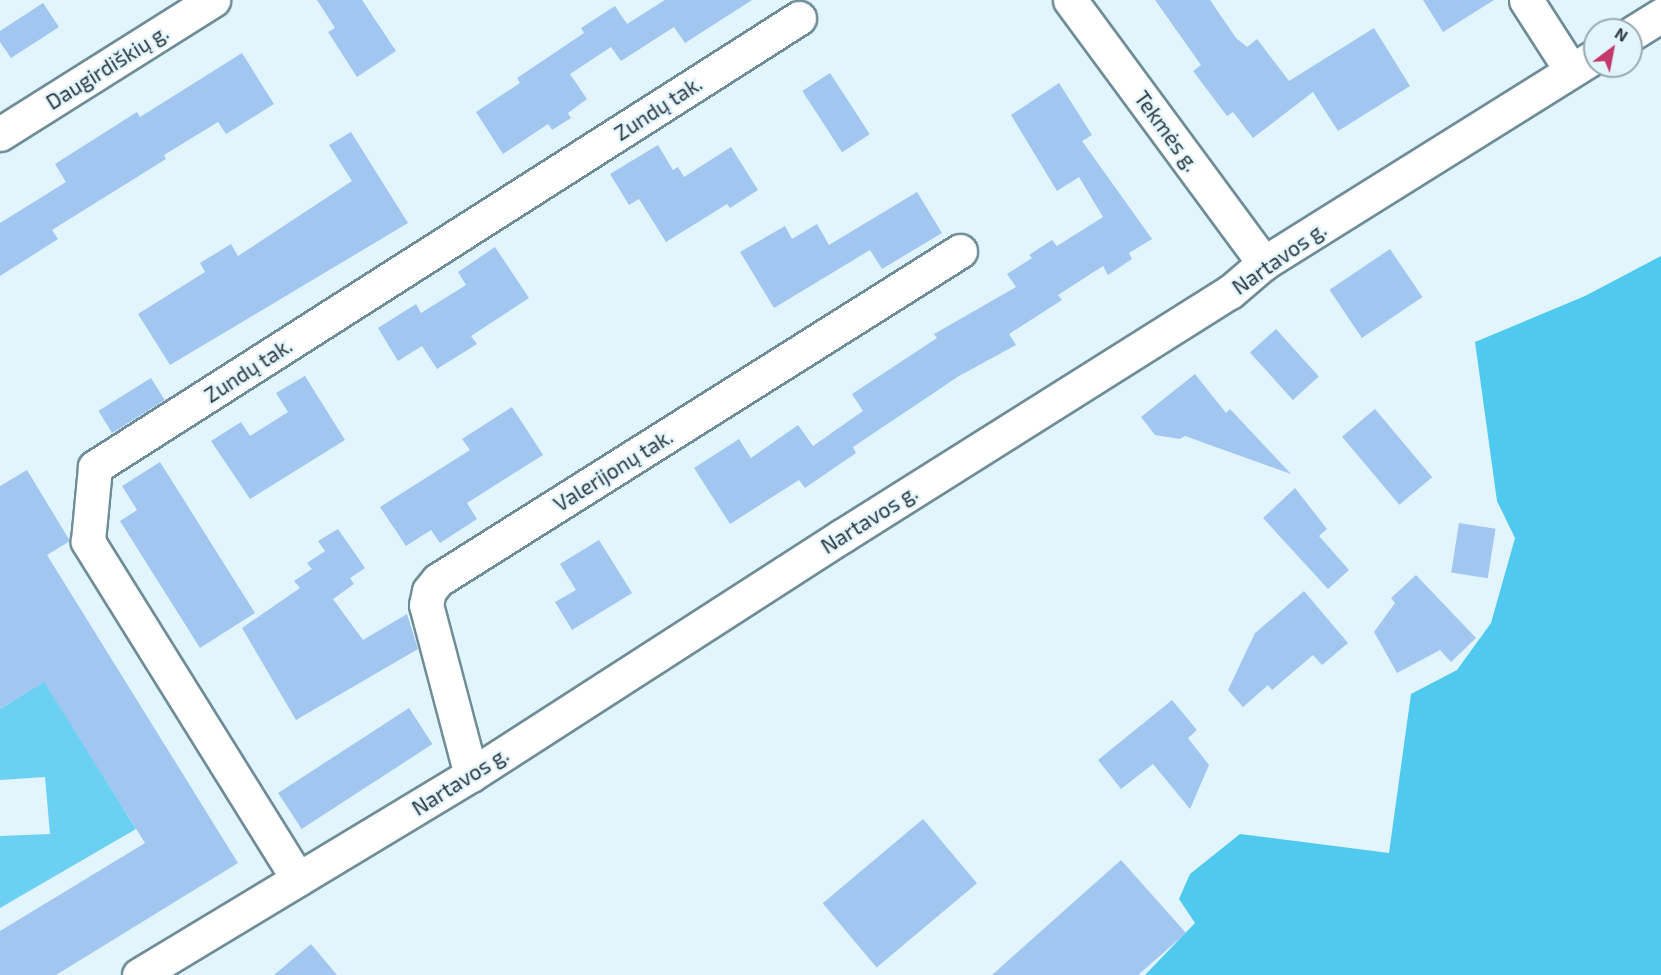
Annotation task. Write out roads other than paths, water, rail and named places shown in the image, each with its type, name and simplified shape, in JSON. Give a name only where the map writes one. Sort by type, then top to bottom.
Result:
[{"type":"street","name":"Daugirdiškių g.","points":[[0,134],[213,0]]},
{"type":"street","name":"Tekmės g.","points":[[1070,0],[1264,263]]},
{"type":"street","points":[[1526,0],[1583,63]]},
{"type":"street","points":[[1643,26],[1661,15]]},
{"type":"street","name":"Zundų tak.","points":[[298,879],[88,541],[95,467],[799,18]]},
{"type":"street","name":"Nartavos g.","points":[[139,975],[471,775],[1230,292],[1264,263],[1583,63]]},
{"type":"street","name":"Valerijonų tak.","points":[[471,775],[426,605],[429,591],[438,580],[960,251]]}]
